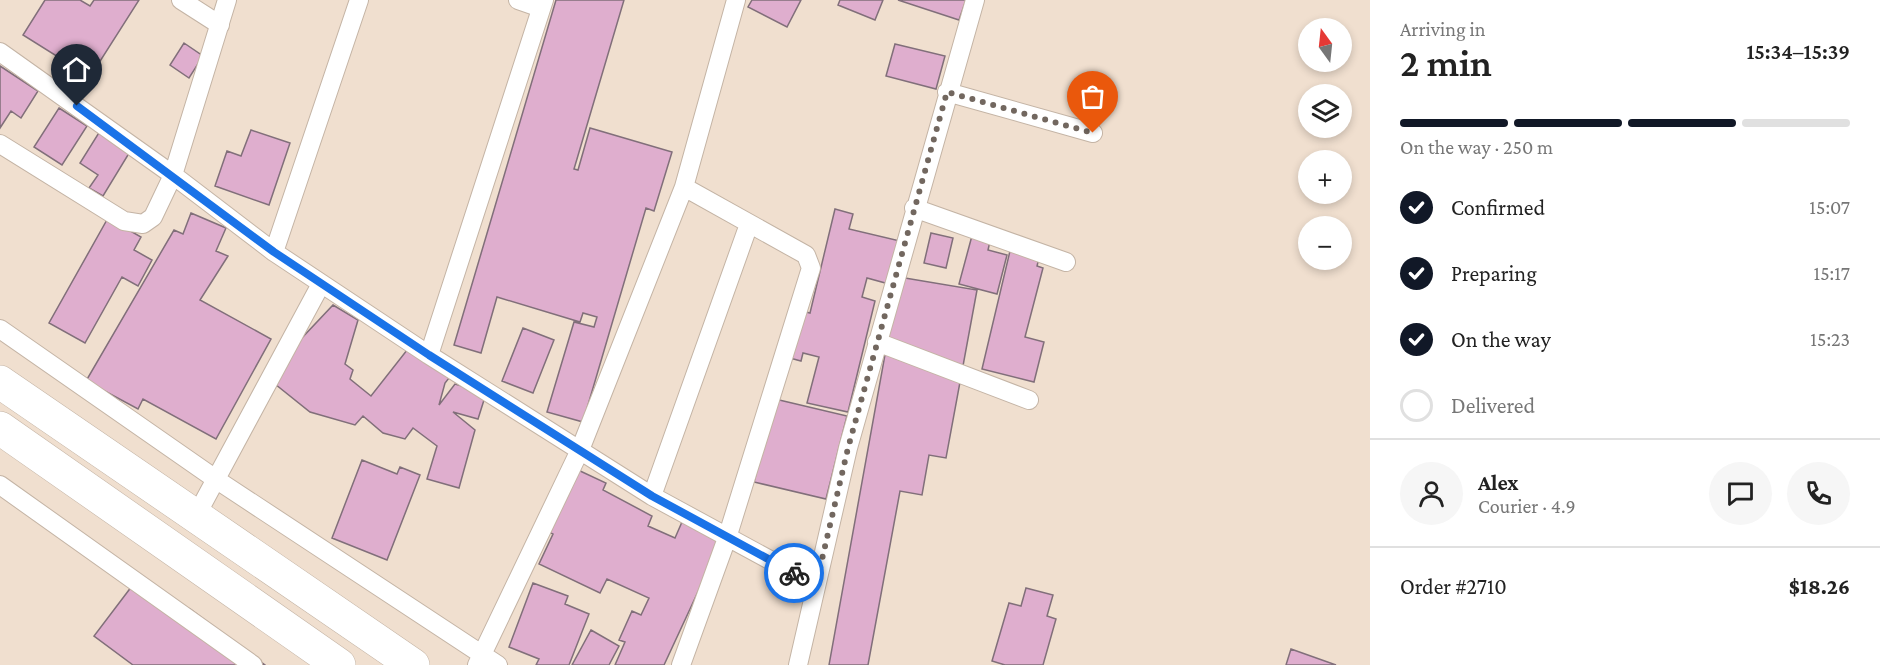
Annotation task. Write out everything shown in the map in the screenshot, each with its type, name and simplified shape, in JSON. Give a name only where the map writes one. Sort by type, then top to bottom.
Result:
[{"type":"highway","points":[[0,382],[413,665]]},
{"type":"highway","points":[[0,428],[339,665]]},
{"type":"street","points":[[181,0],[219,25]]},
{"type":"street","points":[[0,144],[130,224],[143,224],[153,217],[173,175],[227,0]]},
{"type":"street","points":[[274,252],[359,0]]},
{"type":"street","points":[[429,355],[543,4],[518,0]]},
{"type":"street","points":[[479,659],[580,450],[684,186],[736,0]]},
{"type":"street","points":[[798,665],[848,448],[914,208],[975,0]]},
{"type":"street","points":[[0,51],[173,175],[274,252],[429,355],[652,496],[816,585]]},
{"type":"street","points":[[947,92],[1093,133]]},
{"type":"street","points":[[681,665],[727,538],[811,268],[806,255],[684,186]]},
{"type":"street","points":[[914,208],[1066,262]]},
{"type":"street","points":[[652,496],[750,224]]},
{"type":"street","points":[[196,516],[321,284]]},
{"type":"street","points":[[0,329],[479,659],[498,665]]},
{"type":"street","points":[[877,342],[1029,400]]},
{"type":"street","points":[[0,485],[253,665]]},
{"type":"building","points":[[45,0],[80,0],[90,6],[94,0],[139,0],[90,77],[23,35]]},
{"type":"building","points":[[556,0],[624,0],[574,169],[578,170],[590,128],[672,152],[654,211],[646,208],[583,422],[547,412],[574,322],[594,327],[597,317],[583,313],[580,322],[497,297],[481,353],[454,345]]},
{"type":"building","points":[[752,0],[801,0],[787,27],[748,7]]},
{"type":"building","points":[[840,0],[883,0],[875,20],[838,5]]},
{"type":"building","points":[[898,0],[966,0],[959,20]]},
{"type":"building","points":[[184,43],[203,56],[189,78],[170,65]]},
{"type":"building","points":[[895,44],[945,56],[936,89],[886,76]]},
{"type":"building","points":[[0,66],[38,91],[21,118],[11,111],[0,128]]},
{"type":"building","points":[[59,108],[87,126],[62,165],[34,147]]},
{"type":"building","points":[[251,130],[290,143],[269,205],[215,186],[227,151],[241,156]]},
{"type":"building","points":[[100,131],[131,150],[103,196],[89,188],[98,175],[80,163]]},
{"type":"building","points":[[835,209],[853,214],[849,229],[900,241],[889,284],[867,278],[862,297],[875,301],[848,412],[807,403],[819,357],[803,353],[801,361],[786,357],[798,310],[810,313]]},
{"type":"building","points":[[191,213],[226,228],[216,251],[228,256],[200,300],[271,339],[216,439],[143,399],[138,409],[86,381],[174,230],[183,234]]},
{"type":"building","points":[[108,218],[141,237],[134,250],[152,260],[138,286],[122,277],[85,343],[49,323]]},
{"type":"building","points":[[973,232],[991,237],[988,250],[1007,255],[997,294],[959,284]]},
{"type":"building","points":[[931,233],[953,238],[946,268],[924,263]]},
{"type":"building","points":[[1010,251],[1039,258],[1037,266],[1043,268],[1025,337],[1044,342],[1034,382],[982,369]]},
{"type":"building","points":[[899,277],[977,290],[946,458],[929,455],[922,495],[900,491],[868,665],[829,665]]},
{"type":"building","points":[[333,305],[358,320],[345,364],[353,370],[350,379],[371,396],[411,345],[453,373],[445,383],[439,405],[455,384],[469,388],[484,400],[478,419],[453,412],[475,430],[459,488],[427,479],[437,446],[413,428],[405,439],[383,433],[363,416],[355,425],[310,412],[275,384],[283,358]]},
{"type":"building","points":[[523,328],[554,340],[533,393],[502,381]]},
{"type":"building","points":[[775,399],[847,416],[826,499],[754,482]]},
{"type":"building","points":[[362,460],[397,474],[400,467],[420,475],[387,560],[332,538]]},
{"type":"building","points":[[578,470],[606,483],[603,490],[652,516],[648,526],[675,538],[682,522],[722,540],[664,665],[615,665],[625,642],[619,640],[632,611],[641,615],[649,598],[607,579],[600,593],[539,564],[553,534],[549,532]]},
{"type":"building","points":[[533,583],[568,596],[565,604],[589,614],[569,665],[536,665],[539,659],[509,647]]},
{"type":"building","points":[[132,586],[190,609],[265,665],[133,665],[94,636]]},
{"type":"building","points":[[1026,588],[1053,595],[1047,616],[1056,619],[1043,665],[1005,665],[992,661],[1009,603],[1021,606]]},
{"type":"building","points":[[591,630],[619,646],[609,665],[572,665]]},
{"type":"building","points":[[1291,649],[1336,665],[1286,665]]},
{"type":"way so far","points":[[794,573],[816,585],[848,448],[947,92],[1093,133]]},
{"type":"route","points":[[77,106],[274,252],[429,355],[652,496],[794,573]]}]
